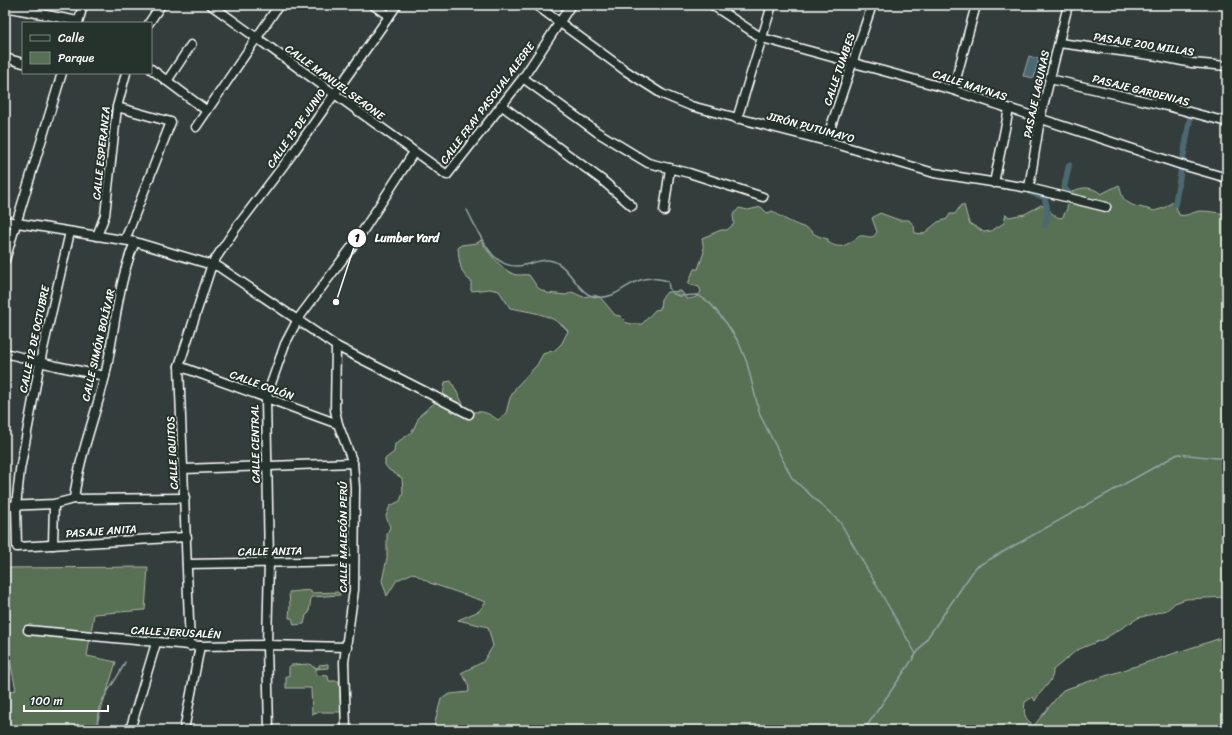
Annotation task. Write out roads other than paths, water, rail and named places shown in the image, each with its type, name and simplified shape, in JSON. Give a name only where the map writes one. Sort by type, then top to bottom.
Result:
[{"type":"street","points":[[5,7],[42,9],[78,22],[83,5]]},
{"type":"street","points":[[150,22],[161,5]]},
{"type":"street","name":"CALLE MANUEL SEAONE","points":[[211,5],[447,175]]},
{"type":"street","points":[[196,127],[279,5]]},
{"type":"street","points":[[373,5],[389,16]]},
{"type":"street","name":"CALLE 15 DE JUNIO","points":[[212,264],[236,228],[293,153],[397,5]]},
{"type":"street","name":"JIRÓN PUTUMAYO","points":[[536,5],[626,71],[662,94],[691,106],[826,141],[934,173],[1029,188],[1106,207]]},
{"type":"street","name":"CALLE FRAY PASCUAL ALEGRE","points":[[447,175],[523,78],[571,5]]},
{"type":"street","points":[[737,119],[772,5]]},
{"type":"street","name":"CALLE TUMBES","points":[[826,141],[854,62],[872,5]]},
{"type":"street","points":[[953,90],[976,5]]},
{"type":"street","name":"PASAJE LAGUNAS","points":[[1029,188],[1040,119],[1068,5]]},
{"type":"street","name":"CALLE MAYNAS","points":[[716,6],[762,38],[953,90],[1182,165],[1227,178]]},
{"type":"street","name":"PASAJE 200 MILLAS","points":[[1059,43],[1158,56],[1192,63],[1227,66]]},
{"type":"street","points":[[167,81],[191,45]]},
{"type":"street","points":[[5,58],[22,63]]},
{"type":"street","points":[[152,70],[207,111]]},
{"type":"street","points":[[5,260],[62,74]]},
{"type":"street","name":"CALLE ESPERANZA","points":[[97,236],[105,215],[117,106],[126,74]]},
{"type":"street","points":[[523,78],[603,136],[648,163],[670,168],[763,197]]},
{"type":"street","name":"PASAJE GARDENIAS","points":[[1050,79],[1227,122]]},
{"type":"street","points":[[501,105],[602,180],[632,206]]},
{"type":"street","points":[[117,106],[171,122],[125,240]]},
{"type":"street","points":[[994,183],[1009,109]]},
{"type":"street","name":"CALLE CENTRAL","points":[[269,730],[267,645],[269,562],[266,466],[266,398],[285,344],[298,319],[357,240],[414,152]]},
{"type":"street","points":[[664,211],[670,168]]},
{"type":"street","points":[[5,221],[135,242],[212,264],[298,319],[336,346],[469,414]]},
{"type":"street","name":"CALLE 12 DE OCTUBRE","points":[[17,547],[16,506],[20,470],[40,362],[70,232]]},
{"type":"street","name":"CALLE SIMÓN BOLÍVAR","points":[[74,499],[82,454],[105,376],[126,268],[135,242]]},
{"type":"street","name":"CALLE IQUITOS","points":[[190,646],[187,537],[179,366],[212,264]]},
{"type":"street","name":"CALLE MALECÓN PERÚ","points":[[336,346],[335,410],[338,424],[353,463],[355,487],[353,561],[354,590],[344,662],[346,730]]},
{"type":"street","points":[[5,353],[105,376]]},
{"type":"street","name":"CALLE COLÓN","points":[[179,366],[338,424]]},
{"type":"street","points":[[183,469],[353,463]]},
{"type":"street","points":[[5,506],[54,504],[74,499],[185,498]]},
{"type":"street","points":[[53,545],[54,504]]},
{"type":"street","name":"PASAJE ANITA","points":[[17,547],[187,537]]},
{"type":"street","name":"CALLE ANITA","points":[[187,564],[353,561]]},
{"type":"street","name":"CALLE JERUSALÉN","points":[[28,630],[190,646],[267,645],[347,647]]},
{"type":"street","points":[[130,730],[156,643]]},
{"type":"street","points":[[184,730],[200,646]]},
{"type":"water","points":[[1029,56],[1039,59],[1034,78],[1023,76]]},
{"type":"waterway","points":[[1175,204],[1191,113]]},
{"type":"waterway","points":[[1069,165],[1064,188],[1069,193]]},
{"type":"waterway","points":[[1031,193],[1044,197],[1048,211],[1045,225]]},
{"type":"waterway","points":[[467,210],[489,250],[497,259],[506,264],[516,266],[544,260],[555,262],[564,268],[581,288],[591,296],[611,296],[637,281],[653,278],[668,281],[669,288],[672,293],[679,296],[698,295],[710,303],[727,324],[739,343],[747,363],[760,415],[792,478],[840,522],[916,654]]},
{"type":"waterway","points":[[864,730],[976,567],[1178,454],[1227,459]]},
{"type":"waterway","points":[[97,730],[99,708],[125,662]]},
{"type":"place","name":"Lumber Yard","points":[[336,302]]}]
